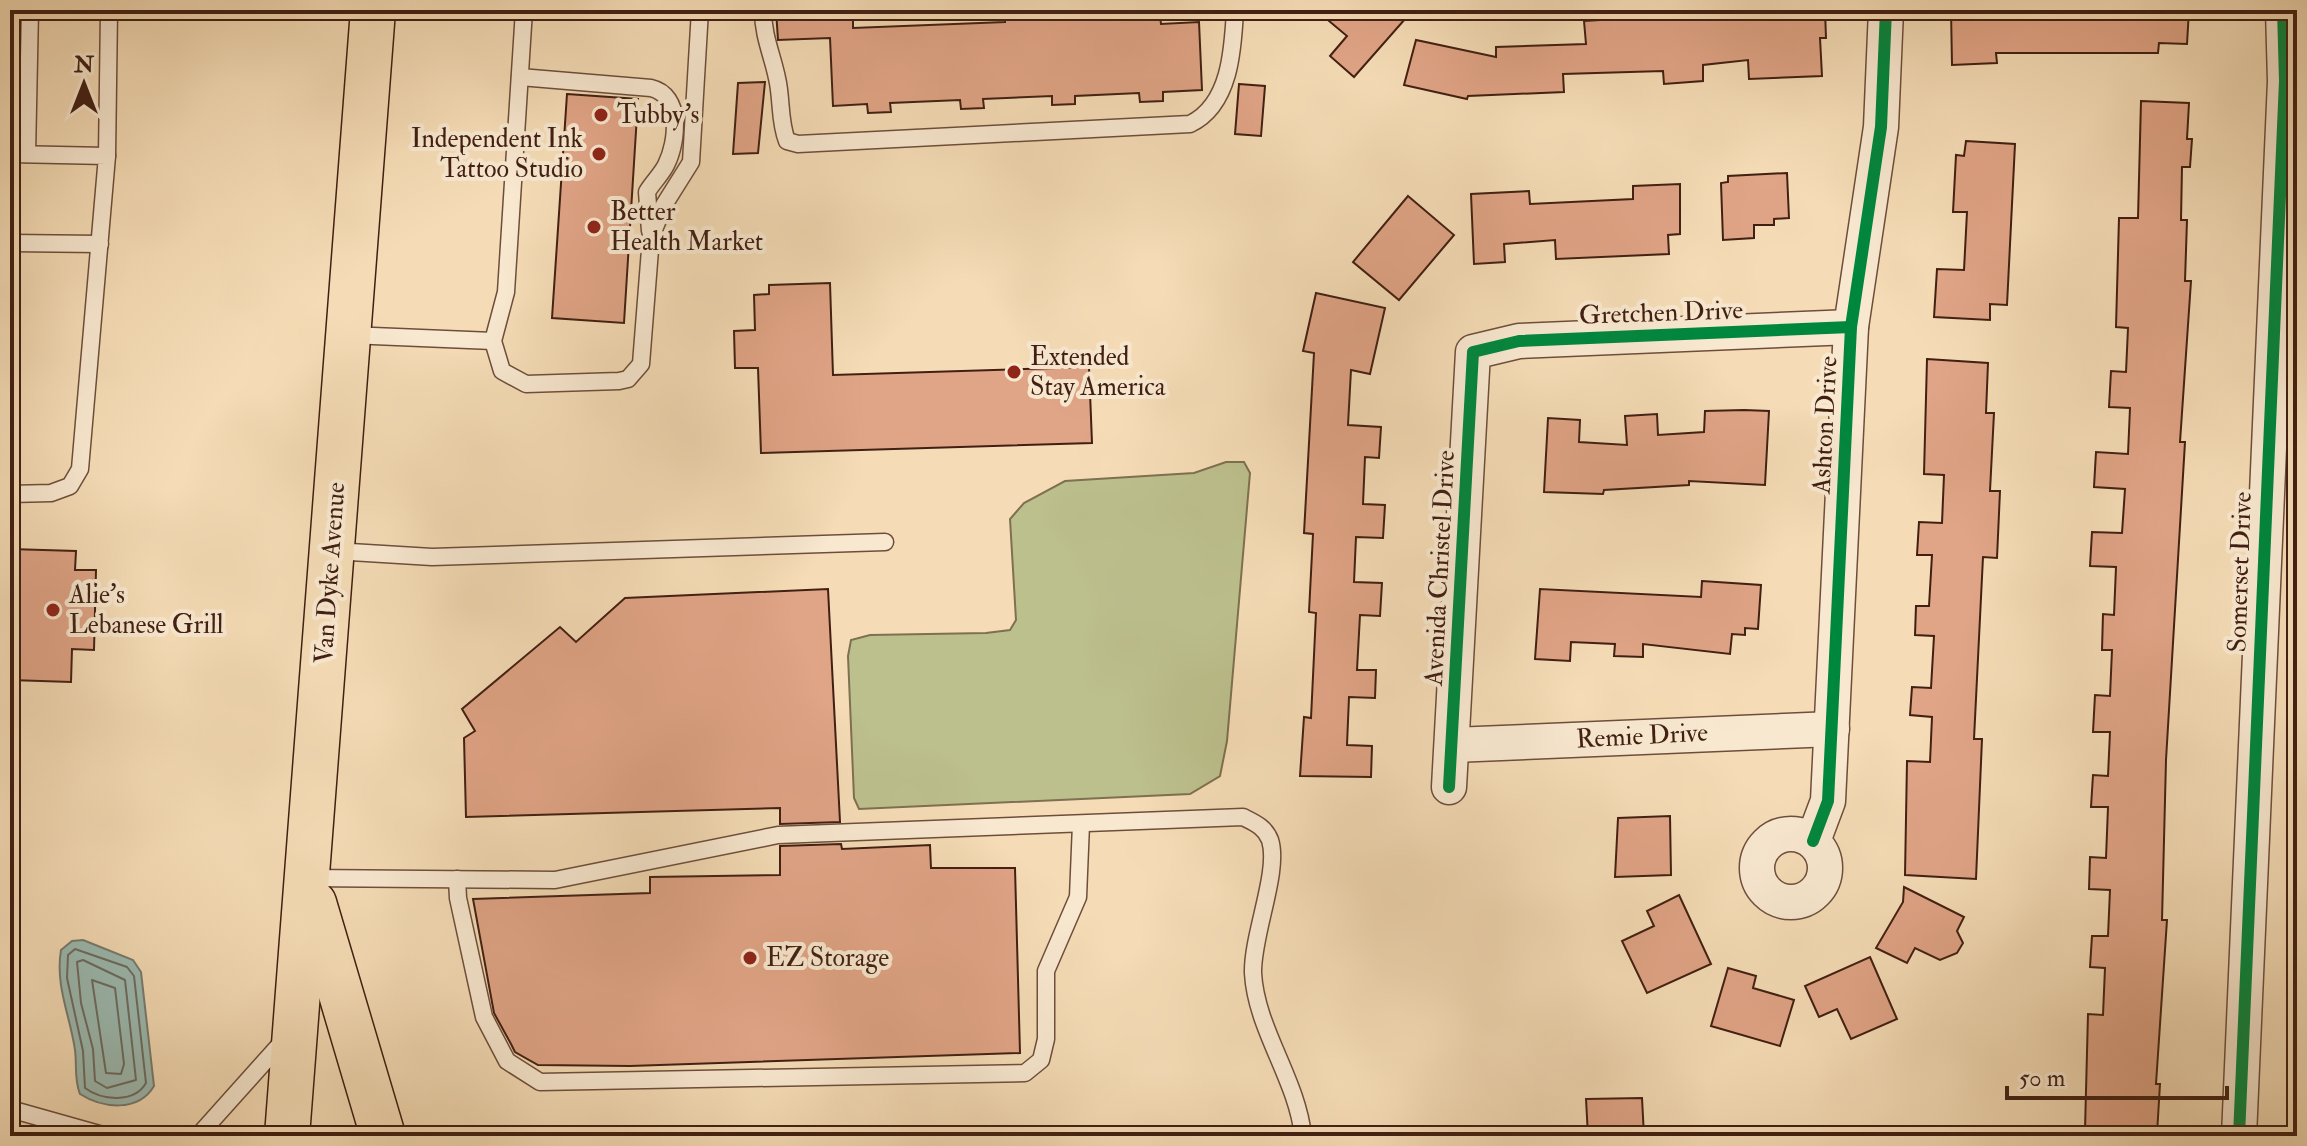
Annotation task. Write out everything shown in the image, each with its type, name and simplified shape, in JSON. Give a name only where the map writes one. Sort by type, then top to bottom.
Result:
[{"type":"main road","name":"Van Dyke Avenue","points":[[287,1136],[373,10]]},
{"type":"main road","points":[[307,878],[383,1136]]},
{"type":"main road","points":[[291,1081],[310,1136]]},
{"type":"street","name":"Ashton Drive","points":[[1813,841],[1828,801],[1851,327],[1881,127],[1886,10]]},
{"type":"street","name":"Somerset Drive","points":[[2239,1136],[2287,289],[2283,10]]},
{"type":"street","name":"Gretchen Drive","points":[[1473,352],[1519,341],[1851,327]]},
{"type":"street","name":"Avenida Christel Drive","points":[[1449,787],[1473,352]]},
{"type":"street","name":"Remie Drive","points":[[1453,745],[1832,729]]},
{"type":"lane","points":[[30,10],[18,154],[107,156]]},
{"type":"lane","points":[[10,494],[51,493],[70,486],[80,469],[107,156],[109,10]]},
{"type":"lane","points":[[520,77],[651,88],[667,93],[673,112],[673,137],[666,165],[647,192],[651,237],[644,353],[636,373],[628,379],[526,384],[502,371],[493,341],[506,292],[524,10]]},
{"type":"lane","points":[[651,237],[664,205],[691,162],[700,10]]},
{"type":"lane","points":[[763,10],[766,49],[778,80],[783,131],[787,141],[798,144],[1190,124],[1206,116],[1219,98],[1227,70],[1235,10]]},
{"type":"lane","points":[[10,243],[100,244]]},
{"type":"lane","points":[[348,334],[493,341]]},
{"type":"lane","points":[[333,551],[432,557],[885,542]]},
{"type":"lane","points":[[307,878],[555,880],[778,835],[1243,817],[1262,826],[1270,841],[1271,864],[1255,942],[1253,974],[1260,1004],[1295,1097],[1303,1136]]},
{"type":"lane","points":[[457,879],[458,898],[484,1017],[507,1061],[540,1082],[1025,1073],[1041,1060],[1046,1039],[1046,971],[1078,897],[1081,824]]},
{"type":"lane","points":[[198,1136],[295,1027]]},
{"type":"lane","points":[[10,1109],[106,1136]]},
{"type":"green space","points":[[1226,462],[1244,462],[1250,473],[1227,741],[1220,776],[1190,794],[859,809],[854,798],[848,656],[851,640],[870,635],[1010,630],[1016,620],[1010,519],[1024,503],[1065,481],[1194,473]]},
{"type":"water","points":[[83,940],[133,960],[141,972],[154,1086],[139,1101],[109,1105],[89,1099],[78,1089],[75,1050],[61,988],[60,963],[61,950],[72,941]]},
{"type":"building","points":[[776,10],[853,10],[853,28],[1005,22],[1005,10],[1123,10],[1123,17],[1160,16],[1161,24],[1199,22],[1202,90],[1163,92],[1163,101],[1140,102],[1139,93],[1075,96],[1075,104],[1052,105],[1052,96],[983,99],[984,108],[961,109],[960,100],[890,103],[891,112],[868,113],[867,104],[833,106],[830,38],[778,40]]},
{"type":"building","points":[[1316,10],[1413,10],[1354,77],[1330,56],[1347,36]]},
{"type":"building","points":[[1761,10],[1825,10],[1826,38],[1820,38],[1822,76],[1749,79],[1748,60],[1703,65],[1703,81],[1664,84],[1663,71],[1563,74],[1564,92],[1468,96],[1467,99],[1404,85],[1416,40],[1496,57],[1496,47],[1586,44],[1584,21]]},
{"type":"building","points":[[1951,10],[2189,10],[2187,44],[2159,43],[2158,53],[1996,53],[1997,63],[1952,65]]},
{"type":"building","points":[[765,82],[758,153],[733,154],[738,83]]},
{"type":"building","points":[[1239,84],[1265,86],[1261,136],[1235,134]]},
{"type":"building","points":[[567,94],[638,99],[624,323],[552,318]]},
{"type":"building","points":[[2141,101],[2189,103],[2187,139],[2192,139],[2190,167],[2182,167],[2181,220],[2187,220],[2185,281],[2191,281],[2180,442],[2185,442],[2166,760],[2162,920],[2167,920],[2156,1084],[2160,1084],[2157,1134],[2085,1130],[2088,1014],[2103,1015],[2105,968],[2090,967],[2092,936],[2108,936],[2110,890],[2089,889],[2090,857],[2106,858],[2108,807],[2091,807],[2093,775],[2108,776],[2110,732],[2093,732],[2095,695],[2110,696],[2112,650],[2102,650],[2103,614],[2114,615],[2116,567],[2090,566],[2092,532],[2122,533],[2125,489],[2094,487],[2096,452],[2128,454],[2130,408],[2109,407],[2111,371],[2126,372],[2128,328],[2116,327],[2119,218],[2138,218]]},
{"type":"building","points":[[1966,141],[2015,144],[2007,305],[1990,304],[1990,320],[1934,317],[1937,269],[1964,270],[1967,212],[1953,212],[1956,155],[1964,156]]},
{"type":"building","points":[[1787,173],[1789,218],[1774,219],[1774,225],[1754,225],[1754,238],[1723,240],[1721,183],[1728,182],[1728,176]]},
{"type":"building","points":[[1680,184],[1680,234],[1668,235],[1669,254],[1556,259],[1555,240],[1504,244],[1505,262],[1474,264],[1471,194],[1529,191],[1530,204],[1633,199],[1633,186]]},
{"type":"building","points":[[1408,196],[1454,235],[1399,300],[1353,262]]},
{"type":"building","name":"Extended Stay America","points":[[830,283],[833,375],[1089,367],[1092,443],[761,453],[758,368],[735,368],[734,331],[755,330],[754,295],[769,294],[769,285]]},
{"type":"building","points":[[1316,293],[1385,308],[1370,374],[1351,370],[1348,425],[1381,427],[1379,458],[1365,457],[1363,504],[1385,505],[1383,538],[1356,537],[1354,582],[1382,583],[1380,616],[1360,615],[1357,670],[1376,670],[1375,698],[1349,697],[1347,745],[1372,746],[1371,777],[1300,776],[1304,717],[1311,718],[1316,613],[1309,612],[1313,534],[1304,533],[1314,353],[1303,351]]},
{"type":"building","points":[[1927,359],[1988,363],[1986,413],[1994,413],[1990,491],[2000,491],[1997,558],[1983,557],[1974,739],[1982,739],[1976,879],[1905,875],[1907,761],[1930,762],[1932,717],[1910,715],[1912,687],[1931,688],[1934,636],[1915,635],[1916,606],[1929,606],[1932,555],[1917,555],[1919,522],[1942,523],[1944,475],[1924,474]]},
{"type":"building","points":[[1705,411],[1769,411],[1765,485],[1689,481],[1689,485],[1604,490],[1603,494],[1544,492],[1548,418],[1580,420],[1579,442],[1627,445],[1625,416],[1657,414],[1658,435],[1704,432]]},
{"type":"building","name":"Alie's Lebanese Grill","points":[[10,549],[76,551],[75,570],[96,570],[94,650],[72,649],[71,682],[10,680]]},
{"type":"building","points":[[1702,581],[1761,585],[1758,629],[1745,628],[1745,635],[1732,634],[1730,654],[1643,644],[1643,657],[1614,656],[1615,644],[1571,642],[1570,661],[1535,659],[1540,589],[1701,597]]},
{"type":"building","points":[[828,589],[840,822],[780,824],[780,808],[466,817],[464,738],[475,731],[462,709],[560,627],[576,642],[625,598]]},
{"type":"building","points":[[1670,816],[1671,875],[1615,877],[1618,818]]},
{"type":"building","name":"EZ Storage","points":[[841,844],[842,849],[930,845],[931,868],[1015,868],[1020,1053],[630,1066],[538,1065],[515,1052],[494,1013],[473,899],[650,893],[650,877],[780,875],[780,846]]},
{"type":"building","points":[[1904,887],[1964,917],[1957,931],[1963,943],[1957,953],[1940,960],[1915,948],[1907,963],[1876,948],[1903,902]]},
{"type":"building","points":[[1679,895],[1711,964],[1647,993],[1622,941],[1654,926],[1647,911]]},
{"type":"building","points":[[1870,957],[1897,1019],[1851,1039],[1837,1009],[1819,1017],[1805,986]]},
{"type":"building","points":[[1728,968],[1756,976],[1753,988],[1794,1000],[1780,1046],[1711,1026]]},
{"type":"building","points":[[1642,1098],[1644,1136],[1588,1136],[1586,1099]]},
{"type":"cycle path","points":[[1813,841],[1828,801],[1851,327],[1881,127],[1886,10]]},
{"type":"cycle path","points":[[2239,1136],[2285,81],[2283,10]]},
{"type":"cycle path","points":[[1449,787],[1473,352],[1519,341],[1851,327]]},
{"type":"place","name":"Tubby's","points":[[601,115]]},
{"type":"place","name":"Independent Ink Tattoo Studio","points":[[599,154]]},
{"type":"place","name":"Better Health Market","points":[[594,227]]},
{"type":"place","name":"Extended Stay America","points":[[1014,372]]},
{"type":"place","name":"Alie's Lebanese Grill","points":[[53,610]]},
{"type":"place","name":"EZ Storage","points":[[750,958]]}]
